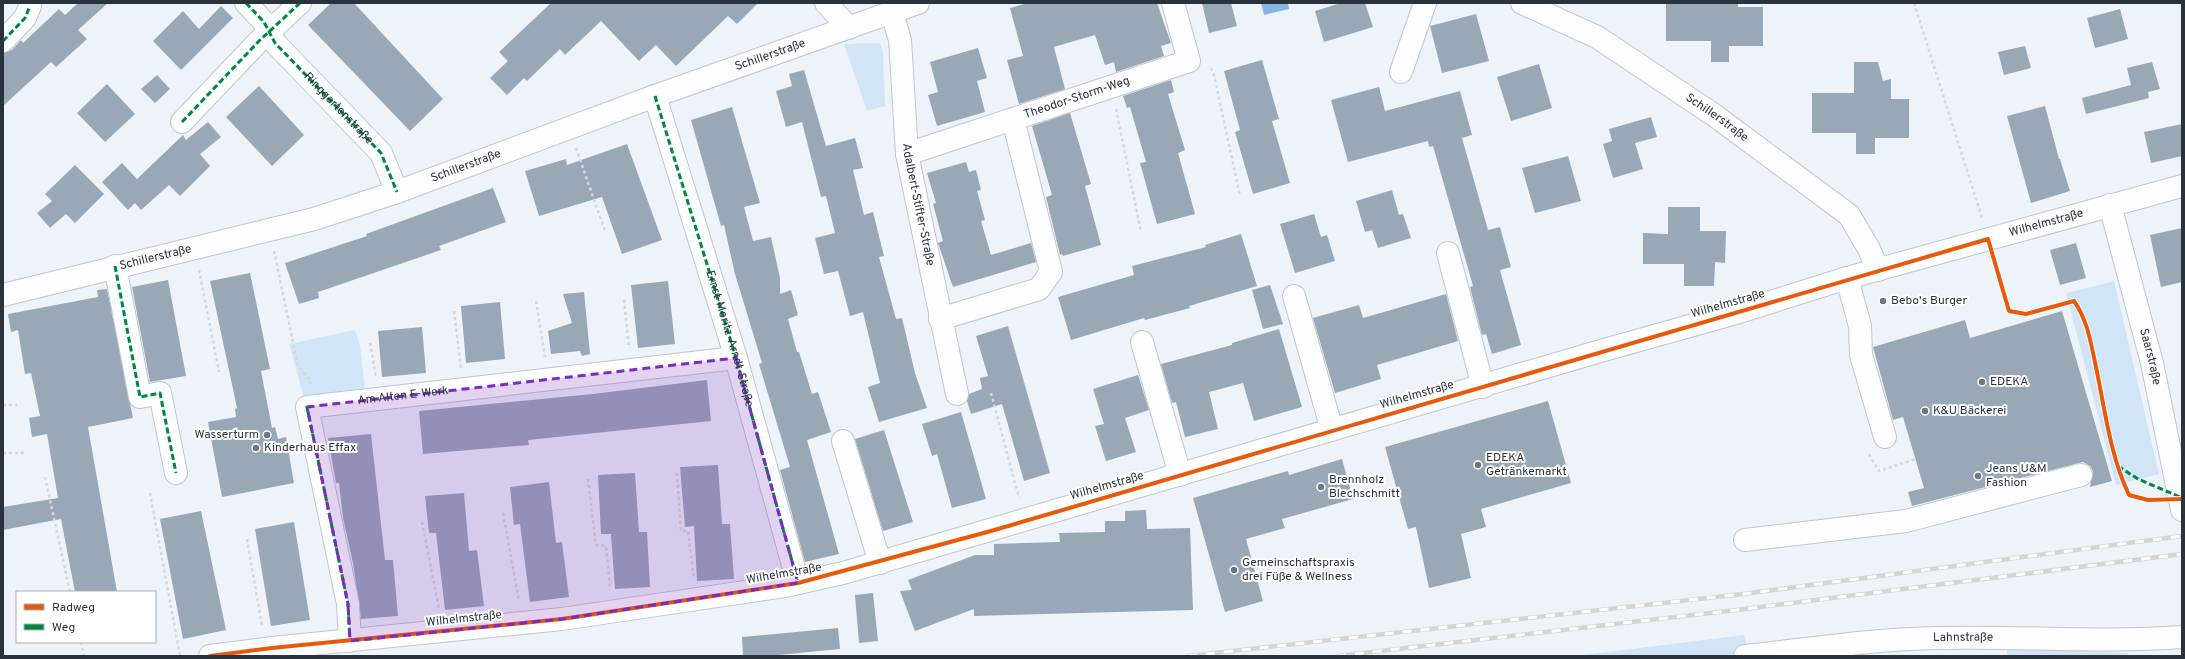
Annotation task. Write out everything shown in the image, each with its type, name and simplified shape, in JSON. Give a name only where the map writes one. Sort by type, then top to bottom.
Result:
[{"type":"street","name":"Ringgartenstraße","points":[[246,3],[264,22],[275,43],[381,153],[397,192]]},
{"type":"street","points":[[182,122],[269,32],[300,3]]},
{"type":"street","points":[[826,3],[849,28]]},
{"type":"street","name":"Schillerstraße","points":[[3,295],[115,266],[314,219],[397,192],[655,96],[918,3]]},
{"type":"street","points":[[1173,3],[1186,50]]},
{"type":"street","points":[[1401,72],[1425,3]]},
{"type":"street","name":"Schillerstraße","points":[[1522,3],[1597,37],[1714,115],[1849,215],[1869,249],[1878,270]]},
{"type":"street","points":[[3,41],[25,18],[30,4]]},
{"type":"street","name":"Adalbert-Stifter-Straße","points":[[892,13],[900,40],[907,154],[940,319],[957,394]]},
{"type":"street","name":"Theodor-Storm-Weg","points":[[907,154],[1189,61],[1186,50]]},
{"type":"street","name":"Ernst-Moritz-Arndt-Straße","points":[[655,96],[736,358],[798,583]]},
{"type":"street","points":[[940,319],[1039,289],[1051,272],[1013,119]]},
{"type":"street","name":"Wilhelmstraße","points":[[210,656],[523,623],[798,583],[880,563],[1736,313],[1847,278],[2182,186]]},
{"type":"street","name":"Saarstraße","points":[[2110,205],[2152,363],[2182,510]]},
{"type":"street","points":[[1448,253],[1483,387]]},
{"type":"street","points":[[115,266],[140,397],[160,393],[176,473]]},
{"type":"street","points":[[1847,278],[1860,326],[1861,355],[1885,437]]},
{"type":"street","points":[[1294,296],[1332,430]]},
{"type":"street","points":[[1142,342],[1180,475]]},
{"type":"street","name":"Am Alten E-Werk","points":[[307,407],[736,358]]},
{"type":"street","points":[[307,407],[348,604],[350,641]]},
{"type":"street","points":[[843,441],[880,563]]},
{"type":"street","points":[[1745,540],[1906,520],[2081,475]]},
{"type":"street","name":"Lahnstraße","points":[[1745,656],[1867,649],[1939,638],[2132,640],[2182,637]]},
{"type":"path","points":[[1914,3],[1988,239]]},
{"type":"path","points":[[1186,50],[1204,54],[1214,75],[1240,196]]},
{"type":"path","points":[[1112,87],[1141,232]]},
{"type":"path","points":[[569,128],[605,231]]},
{"type":"path","points":[[270,229],[298,366],[311,381],[307,407]]},
{"type":"path","points":[[195,247],[219,372]]},
{"type":"path","points":[[624,300],[631,370]]},
{"type":"path","points":[[536,301],[548,379]]},
{"type":"path","points":[[454,311],[464,389]]},
{"type":"path","points":[[370,343],[379,398]]},
{"type":"path","points":[[992,393],[1025,520]]},
{"type":"path","points":[[3,405],[17,405]]},
{"type":"path","points":[[1867,451],[1879,471],[1916,459]]},
{"type":"path","points":[[3,453],[26,453]]},
{"type":"path","points":[[677,473],[681,531],[688,531],[696,598]]},
{"type":"path","points":[[45,477],[70,591]]},
{"type":"path","points":[[588,479],[596,545],[606,546],[612,611]]},
{"type":"path","points":[[150,493],[180,656]]},
{"type":"path","points":[[503,513],[523,623]]},
{"type":"path","points":[[422,522],[443,631]]},
{"type":"path","points":[[247,539],[266,649]]},
{"type":"path","points":[[81,643],[84,656]]},
{"type":"highlighted area","points":[[736,358],[798,583],[562,619],[350,641],[348,604],[307,407]]},
{"type":"shaded area","points":[[880,43],[883,53],[885,106],[867,111],[844,44]]},
{"type":"shaded area","points":[[2114,281],[2159,474],[2116,485],[2066,293]]},
{"type":"shaded area","points":[[355,330],[360,345],[365,390],[304,398],[289,344]]},
{"type":"shaded area","points":[[1744,635],[1750,656],[1575,656]]},
{"type":"shaded area","points":[[2007,648],[2128,653],[2128,656],[2007,656]]},
{"type":"water","points":[[1261,3],[1288,3],[1289,9],[1264,15]]},
{"type":"building","points":[[78,3],[108,3],[78,30],[87,39],[56,67],[51,62],[3,106],[3,53],[12,50],[21,40],[23,43],[59,9],[65,15]]},
{"type":"building","points":[[331,3],[354,3],[443,99],[410,131],[308,25]]},
{"type":"building","points":[[551,3],[758,3],[737,24],[728,16],[676,66],[656,45],[639,61],[601,21],[565,55],[560,49],[527,81],[524,78],[507,95],[490,78],[508,61],[499,52]]},
{"type":"building","points":[[1028,3],[1157,3],[1171,43],[1161,46],[1164,56],[1116,72],[1114,62],[1105,65],[1095,35],[1054,47],[1065,89],[1019,104],[1007,60],[1023,56],[1010,8]]},
{"type":"building","points":[[1202,3],[1231,3],[1237,26],[1209,33]]},
{"type":"building","points":[[1341,3],[1365,3],[1373,27],[1324,42],[1315,11]]},
{"type":"building","points":[[1666,3],[1738,3],[1738,7],[1763,7],[1763,46],[1729,46],[1729,62],[1711,62],[1711,41],[1666,41]]},
{"type":"building","points":[[221,6],[233,18],[181,70],[153,41],[183,11],[199,29]]},
{"type":"building","points":[[2120,9],[2128,39],[2095,48],[2087,18]]},
{"type":"building","points":[[1476,14],[1489,61],[1442,73],[1430,26]]},
{"type":"building","points":[[2025,46],[2031,68],[2004,75],[1998,52]]},
{"type":"building","points":[[978,48],[987,78],[977,81],[985,112],[937,126],[928,95],[938,92],[930,62]]},
{"type":"building","points":[[1262,60],[1279,119],[1272,121],[1290,183],[1253,194],[1235,132],[1240,130],[1224,71]]},
{"type":"building","points":[[1854,62],[1878,62],[1883,81],[1891,79],[1891,99],[1909,99],[1909,138],[1875,138],[1875,154],[1856,154],[1856,133],[1812,133],[1812,93],[1854,93]]},
{"type":"building","points":[[2152,62],[2160,89],[2148,92],[2149,98],[2086,114],[2082,98],[2131,85],[2127,68]]},
{"type":"building","points":[[1539,64],[1552,108],[1511,121],[1497,77]]},
{"type":"building","points":[[804,70],[826,146],[855,138],[863,168],[853,170],[864,215],[873,212],[884,256],[879,257],[896,319],[902,318],[915,373],[927,408],[879,422],[868,387],[880,383],[863,312],[850,316],[838,271],[824,274],[815,238],[835,233],[826,196],[821,197],[802,122],[786,127],[776,91],[792,86],[789,74]]},
{"type":"building","points":[[157,75],[170,89],[155,103],[141,89]]},
{"type":"building","points":[[1171,80],[1174,92],[1168,94],[1185,150],[1178,153],[1195,214],[1157,224],[1140,163],[1146,162],[1130,107],[1127,108],[1123,96]]},
{"type":"building","points":[[107,84],[135,114],[105,142],[77,113]]},
{"type":"building","points":[[259,86],[304,135],[272,166],[226,117]]},
{"type":"building","points":[[1379,87],[1385,111],[1460,91],[1472,135],[1462,138],[1488,230],[1500,227],[1511,267],[1500,270],[1521,345],[1492,354],[1486,334],[1482,335],[1470,287],[1473,286],[1433,146],[1429,147],[1428,141],[1348,162],[1331,100]]},
{"type":"building","points":[[2045,106],[2059,159],[2070,191],[2031,203],[2007,116]]},
{"type":"building","points":[[732,107],[760,203],[744,207],[753,241],[771,237],[780,278],[780,294],[791,290],[798,315],[788,319],[797,352],[799,352],[812,394],[818,392],[831,432],[807,440],[839,554],[805,562],[780,470],[790,467],[759,364],[762,363],[735,274],[724,225],[721,226],[691,120]]},
{"type":"building","points":[[1070,113],[1091,184],[1085,186],[1101,245],[1063,256],[1062,254],[1060,255],[1046,197],[1052,195],[1032,126]]},
{"type":"building","points":[[1651,117],[1657,137],[1635,143],[1643,169],[1613,178],[1603,144],[1612,141],[1609,129]]},
{"type":"building","points":[[208,122],[221,137],[200,154],[210,166],[180,196],[169,185],[141,210],[135,203],[128,210],[102,182],[122,163],[137,179],[183,135],[186,140]]},
{"type":"building","points":[[2182,124],[2182,156],[2151,163],[2144,132]]},
{"type":"building","points":[[627,144],[662,240],[622,254],[602,197],[539,216],[525,171],[566,159],[567,165]]},
{"type":"building","points":[[1568,156],[1581,201],[1535,213],[1522,168]]},
{"type":"building","points":[[966,162],[969,172],[976,170],[981,190],[977,191],[985,220],[981,221],[991,255],[1031,243],[1036,262],[953,287],[938,243],[943,241],[933,204],[936,203],[927,173]]},
{"type":"building","points":[[75,165],[104,194],[75,223],[66,214],[50,228],[37,213],[52,201],[45,194]]},
{"type":"building","points":[[493,188],[506,222],[439,246],[441,250],[318,292],[319,298],[299,304],[285,263],[367,236],[366,234]]},
{"type":"building","points":[[1392,190],[1399,215],[1403,214],[1411,238],[1378,248],[1372,230],[1365,232],[1356,201]]},
{"type":"building","points":[[1668,207],[1700,207],[1700,231],[1726,231],[1725,263],[1715,262],[1714,286],[1684,286],[1684,264],[1643,264],[1643,233],[1668,234]]},
{"type":"building","points":[[1314,214],[1321,237],[1327,235],[1335,261],[1295,273],[1280,224]]},
{"type":"building","points":[[2182,228],[2182,282],[2161,287],[2150,235]]},
{"type":"building","points":[[1241,234],[1257,286],[1189,306],[1190,308],[1145,320],[1144,318],[1071,340],[1058,297],[1134,275],[1132,266],[1206,247],[1205,245]]},
{"type":"building","points":[[2076,243],[2086,278],[2060,285],[2050,250]]},
{"type":"building","points":[[250,273],[270,369],[261,371],[272,428],[275,427],[278,439],[286,437],[294,483],[222,497],[208,422],[236,417],[235,409],[237,408],[210,281]]},
{"type":"building","points":[[168,280],[186,376],[150,382],[132,287]]},
{"type":"building","points":[[668,281],[675,344],[638,348],[631,285]]},
{"type":"building","points":[[1270,285],[1283,324],[1263,329],[1252,290]]},
{"type":"building","points":[[107,289],[133,418],[88,427],[117,591],[75,591],[61,519],[3,530],[3,507],[58,498],[47,434],[32,437],[29,418],[40,416],[31,373],[25,374],[18,330],[11,332],[8,314],[98,297],[97,290]]},
{"type":"building","points":[[584,292],[590,354],[582,356],[580,351],[551,354],[548,331],[572,323],[563,294]]},
{"type":"building","points":[[1446,294],[1458,341],[1377,365],[1381,379],[1335,393],[1313,318],[1359,305],[1363,318]]},
{"type":"building","points":[[500,302],[505,359],[466,363],[461,306]]},
{"type":"building","name":"EDEKA","points":[[2062,311],[2112,481],[2090,487],[2093,471],[2090,466],[2083,462],[1912,506],[1908,492],[1924,488],[1903,417],[1893,420],[1873,347],[1965,320],[1970,338]]},
{"type":"building","points":[[1008,326],[1050,473],[1024,481],[1002,404],[971,414],[967,401],[969,394],[982,389],[980,378],[988,376],[976,336]]},
{"type":"building","points":[[422,327],[426,373],[382,377],[378,331]]},
{"type":"building","points":[[1279,329],[1302,407],[1254,421],[1243,383],[1209,392],[1218,429],[1185,437],[1176,402],[1172,403],[1161,364],[1232,345],[1232,343]]},
{"type":"building","points":[[1138,375],[1149,410],[1125,418],[1136,452],[1106,461],[1095,426],[1104,424],[1093,389]]},
{"type":"building","points":[[707,380],[711,421],[528,440],[529,445],[423,454],[419,411],[593,394]]},
{"type":"building","name":"EDEKA Getränkemarkt","points":[[1548,401],[1571,483],[1481,509],[1486,527],[1461,534],[1471,578],[1429,588],[1416,527],[1408,529],[1385,447]]},
{"type":"building","points":[[961,412],[986,499],[952,508],[937,454],[932,456],[922,424]]},
{"type":"building","points":[[884,430],[913,522],[883,531],[855,439]]},
{"type":"building","points":[[371,434],[385,560],[393,560],[398,616],[361,619],[353,563],[343,518],[339,483],[336,483],[328,438]]},
{"type":"building","name":"Gemeinschaftspraxis drei Füße & Wellness","points":[[1342,459],[1353,499],[1282,519],[1285,528],[1246,539],[1263,601],[1225,612],[1193,498],[1288,471],[1289,475]]},
{"type":"building","points":[[718,465],[722,524],[730,524],[734,579],[697,581],[694,526],[685,527],[680,467]]},
{"type":"building","points":[[635,473],[639,532],[647,532],[650,587],[615,589],[611,534],[601,534],[598,475]]},
{"type":"building","points":[[549,482],[556,543],[562,542],[569,597],[530,602],[520,524],[514,525],[510,487]]},
{"type":"building","points":[[464,493],[469,551],[477,550],[484,606],[445,610],[436,533],[429,533],[425,496]]},
{"type":"building","points":[[1146,510],[1147,529],[1190,528],[1193,610],[974,616],[974,609],[915,631],[900,591],[912,590],[908,580],[975,555],[994,555],[994,544],[1060,542],[1059,533],[1105,532],[1105,521],[1125,521],[1125,511]]},
{"type":"building","points":[[201,511],[226,630],[183,639],[160,519]]},
{"type":"building","points":[[294,522],[310,620],[271,626],[255,529]]},
{"type":"building","points":[[873,593],[878,641],[859,643],[855,595]]},
{"type":"building","points":[[838,628],[840,649],[768,656],[743,656],[742,637]]},
{"type":"railway","points":[[1188,656],[1743,594],[2182,536]]},
{"type":"railway","points":[[1337,656],[1745,609],[2182,554]]},
{"type":"marked path","points":[[246,3],[264,22],[275,43],[381,153],[397,192]]},
{"type":"marked path","points":[[182,122],[259,41],[300,3]]},
{"type":"marked path","points":[[3,41],[25,18],[30,6]]},
{"type":"marked path","points":[[655,96],[736,358],[798,583]]},
{"type":"marked path","points":[[115,266],[140,397],[160,393],[176,473]]},
{"type":"marked path","points":[[307,407],[348,604],[350,641]]},
{"type":"marked path","points":[[2118,466],[2138,479],[2180,497]]},
{"type":"cycle path","points":[[210,656],[272,648],[562,619],[798,583],[991,531],[1988,239],[2009,311],[2026,314],[2074,301],[2079,309],[2091,341],[2105,416],[2117,464],[2129,495],[2148,500],[2182,499]]},
{"type":"place","name":"Bebo's Burger","points":[[1883,301]]},
{"type":"place","name":"EDEKA","points":[[1982,382]]},
{"type":"place","name":"K&U Bäckerei","points":[[1925,411]]},
{"type":"place","name":"Wasserturm","points":[[267,435]]},
{"type":"place","name":"Kinderhaus Effax","points":[[256,448]]},
{"type":"place","name":"EDEKA Getränkemarkt","points":[[1478,465]]},
{"type":"place","name":"Jeans U&M Fashion","points":[[1978,476]]},
{"type":"place","name":"Brennholz Blechschmitt","points":[[1321,487]]},
{"type":"place","name":"Gemeinschaftspraxis drei Füße & Wellness","points":[[1234,570]]}]
